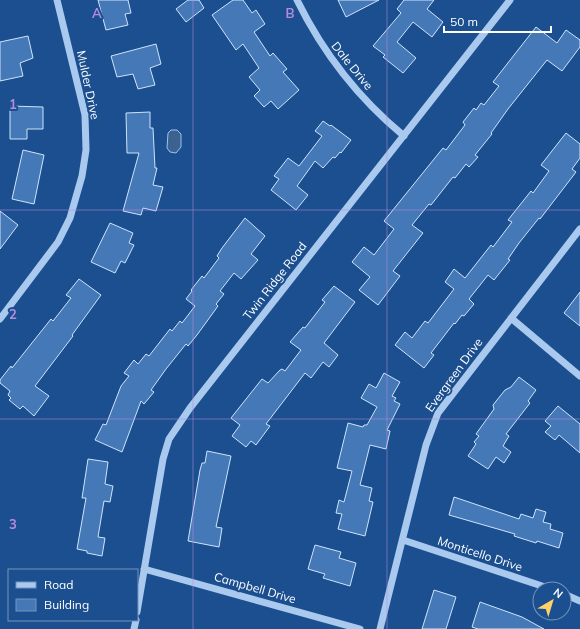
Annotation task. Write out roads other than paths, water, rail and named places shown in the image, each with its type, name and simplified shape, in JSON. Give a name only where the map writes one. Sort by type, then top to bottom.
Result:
[{"type":"street","name":"Mulder Drive","points":[[0,319],[58,242],[70,218],[82,176],[86,150],[85,115],[57,0]]},
{"type":"street","name":"Dale Drive","points":[[296,0],[312,31],[335,65],[369,103],[404,136]]},
{"type":"street","name":"Twin Ridge Road","points":[[138,606],[163,459],[175,430],[194,402],[510,0]]},
{"type":"street","name":"Evergreen Drive","points":[[380,629],[426,445],[433,424],[444,404],[580,230]]},
{"type":"street","points":[[511,318],[580,376]]},
{"type":"street","name":"Monticello Drive","points":[[402,540],[532,583]]},
{"type":"street","name":"Campbell Drive","points":[[144,569],[360,629]]},
{"type":"water","points":[[171,130],[177,130],[181,134],[181,147],[176,153],[170,152],[167,148],[168,133]]}]
